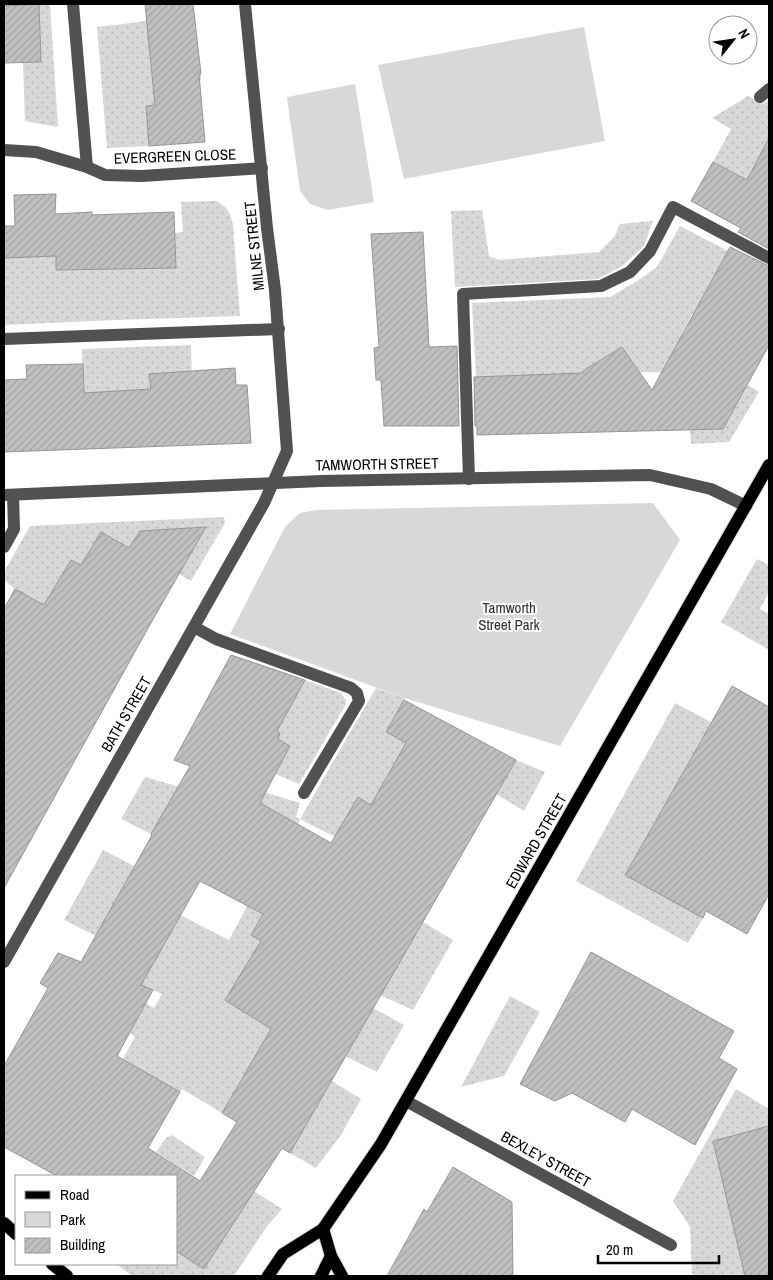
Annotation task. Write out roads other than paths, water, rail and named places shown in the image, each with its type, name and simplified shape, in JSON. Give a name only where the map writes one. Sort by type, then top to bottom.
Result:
[{"type":"main road","name":"EDWARD STREET","points":[[268,1276],[283,1254],[323,1229],[381,1144],[769,465]]},
{"type":"main road","points":[[4,1223],[15,1233]]},
{"type":"main road","points":[[323,1229],[332,1256],[342,1276]]},
{"type":"main road","points":[[321,1276],[332,1256]]},
{"type":"main road","points":[[53,1265],[67,1276]]},
{"type":"street","points":[[73,4],[87,167]]},
{"type":"street","name":"MILNE STREET","points":[[245,4],[279,329],[288,454],[274,483]]},
{"type":"street","name":"EVERGREEN CLOSE","points":[[4,150],[36,152],[87,167],[105,175],[142,176],[262,168]]},
{"type":"street","points":[[469,479],[463,294],[600,286],[630,272],[650,251],[674,207],[769,258]]},
{"type":"street","points":[[4,339],[279,329]]},
{"type":"street","name":"TAMWORTH STREET","points":[[8,495],[274,483],[650,475],[711,489],[746,506]]},
{"type":"street","name":"BATH STREET","points":[[4,962],[9,938],[194,627],[274,483]]},
{"type":"street","points":[[4,547],[14,529],[8,495]]},
{"type":"street","points":[[194,627],[216,639],[351,688],[357,693],[359,701],[304,793]]},
{"type":"street","name":"BEXLEY STREET","points":[[406,1101],[671,1245]]},
{"type":"park label","name":"Tamworth Street Park","points":[[509,616]]}]
